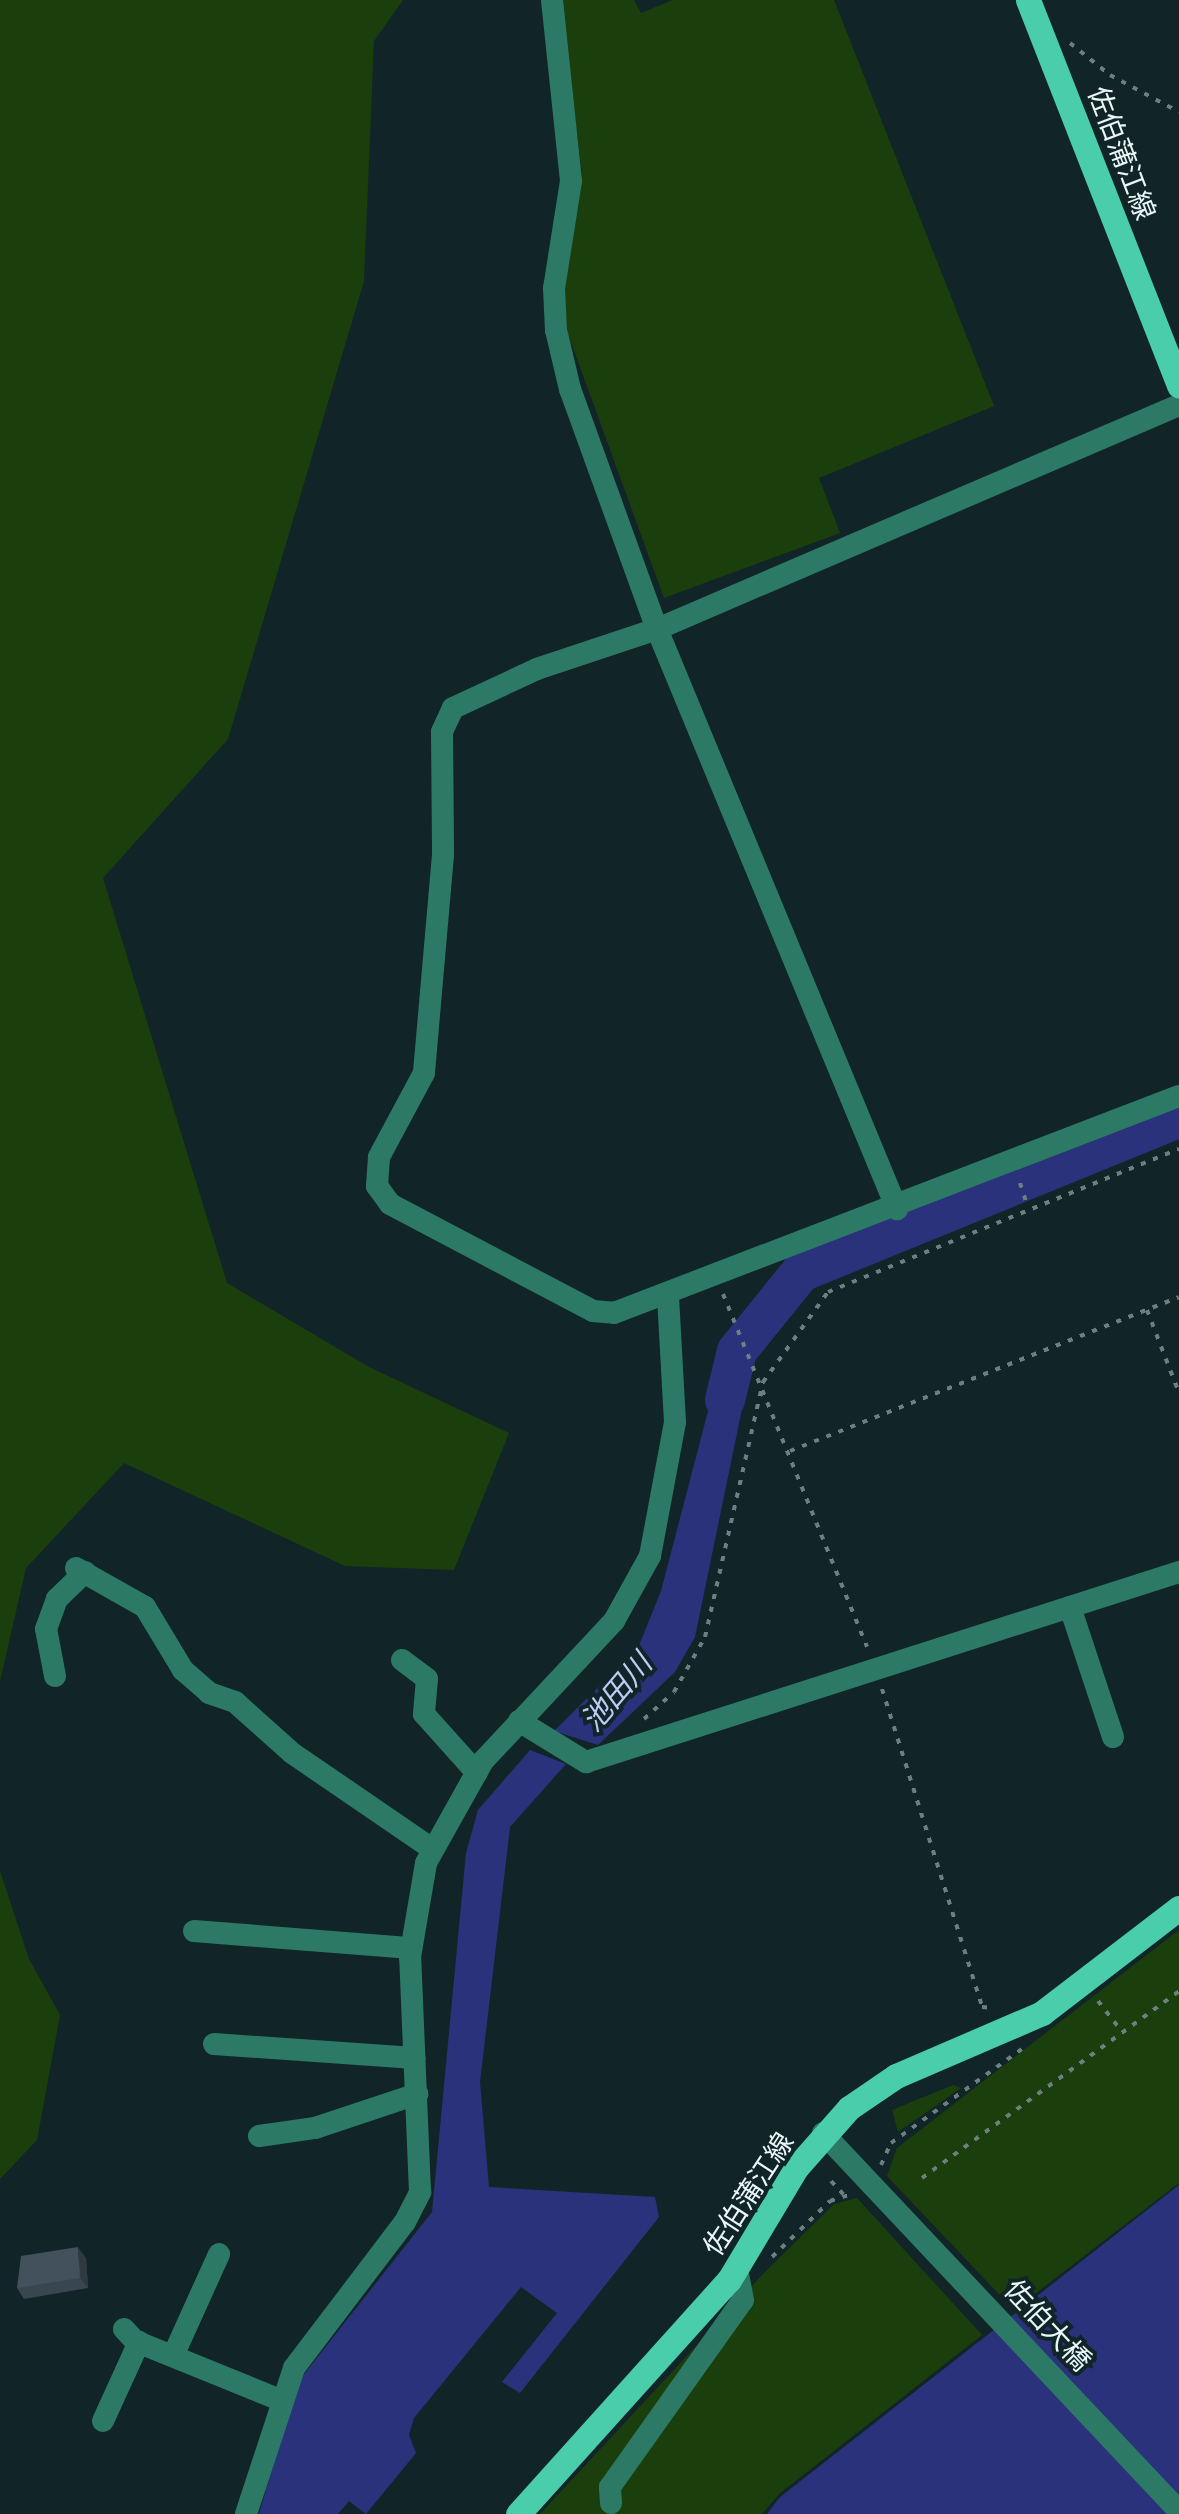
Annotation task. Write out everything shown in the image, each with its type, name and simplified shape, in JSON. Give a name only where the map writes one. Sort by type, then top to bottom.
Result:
[{"type":"main road","name":"佐伯蒲江線","points":[[1028,0],[1048,42],[1179,385]]},
{"type":"main road","name":"佐伯蒲江線","points":[[518,2514],[737,2270],[824,2133],[896,2076],[1016,2027],[1067,1997],[1179,1908]]},
{"type":"street","points":[[552,0],[571,181],[554,288],[556,330],[570,389],[657,629],[897,1209]]},
{"type":"street","points":[[1179,405],[657,629],[537,670],[453,708],[442,732],[443,855],[424,1073],[378,1157],[377,1186],[390,1204],[593,1311],[614,1313],[897,1209],[1179,1096]]},
{"type":"street","points":[[246,2514],[280,2400],[294,2368],[417,2201],[411,1948],[418,1890],[432,1850],[477,1773],[520,1721],[614,1622],[650,1556],[675,1422],[668,1294]]},
{"type":"street","points":[[55,1676],[46,1629],[57,1599],[80,1570],[145,1606],[183,1670],[208,1693],[235,1702],[292,1753],[432,1850]]},
{"type":"street","points":[[520,1721],[586,1762],[1179,1572]]},
{"type":"street","points":[[1070,1607],[1113,1737]]},
{"type":"street","points":[[402,1660],[426,1680],[424,1714],[477,1773]]},
{"type":"street","points":[[194,1932],[411,1948]]},
{"type":"street","points":[[214,2044],[415,2058]]},
{"type":"street","points":[[259,2136],[314,2128],[416,2094]]},
{"type":"street","name":"佐伯大橋","points":[[824,2133],[877,2173],[1179,2511]]},
{"type":"street","points":[[173,2356],[219,2254]]},
{"type":"street","points":[[611,2503],[610,2486],[743,2300],[737,2270]]},
{"type":"street","points":[[102,2421],[131,2336],[280,2400]]},
{"type":"path","points":[[1048,42],[1073,43],[1110,75],[1179,112]]},
{"type":"path","points":[[635,1726],[674,1692],[705,1637],[763,1381],[828,1292],[1028,1207],[1179,1149]]},
{"type":"path","points":[[1014,1163],[1028,1207]]},
{"type":"path","points":[[716,1278],[763,1381],[876,1670],[982,2007],[1002,2009]]},
{"type":"path","points":[[790,1451],[1179,1297]]},
{"type":"path","points":[[1147,1310],[1179,1393]]},
{"type":"path","points":[[922,2178],[1120,2029],[1179,1991]]},
{"type":"path","points":[[1097,1995],[1120,2029]]},
{"type":"path","points":[[877,2173],[891,2144],[1032,2042]]},
{"type":"path","points":[[831,2181],[846,2196]]},
{"type":"green space","points":[[0,0],[403,0],[374,41],[364,281],[228,739],[103,878],[227,1283],[369,1367],[509,1433],[454,1570],[345,1566],[124,1463],[26,1568],[0,1681]]},
{"type":"green space","points":[[560,0],[634,0],[641,13],[673,0],[834,0],[994,406],[819,478],[840,533],[664,598],[568,334],[563,296],[582,173]]},
{"type":"green space","points":[[0,1871],[29,1959],[60,2015],[37,2140],[0,2179]]},
{"type":"green space","points":[[1179,1930],[1179,2183],[1014,2310],[887,2176],[897,2148]]},
{"type":"green space","points":[[953,2085],[961,2088],[898,2132],[892,2110]]},
{"type":"green space","points":[[857,2198],[982,2335],[779,2494],[762,2514],[540,2514],[764,2273],[834,2204]]},
{"type":"water","points":[[730,1327],[750,1370],[695,1637],[675,1672],[598,1745],[554,1731],[638,1648],[661,1591]]},
{"type":"water","points":[[530,1750],[566,1764],[510,1827],[480,2082],[489,2187],[655,2197],[659,2217],[520,2393],[502,2382],[557,2313],[521,2287],[414,2418],[409,2435],[416,2453],[366,2514],[349,2501],[338,2514],[259,2514],[297,2383],[432,2212],[466,1853],[478,1810]]},
{"type":"water","points":[[1179,2185],[1179,2514],[767,2514],[780,2497]]},
{"type":"building","points":[[78,2247],[80,2278],[17,2288],[21,2256]]},
{"type":"waterway","name":"池田川","points":[[725,1400],[737,1351],[801,1272],[1179,1118]]}]
